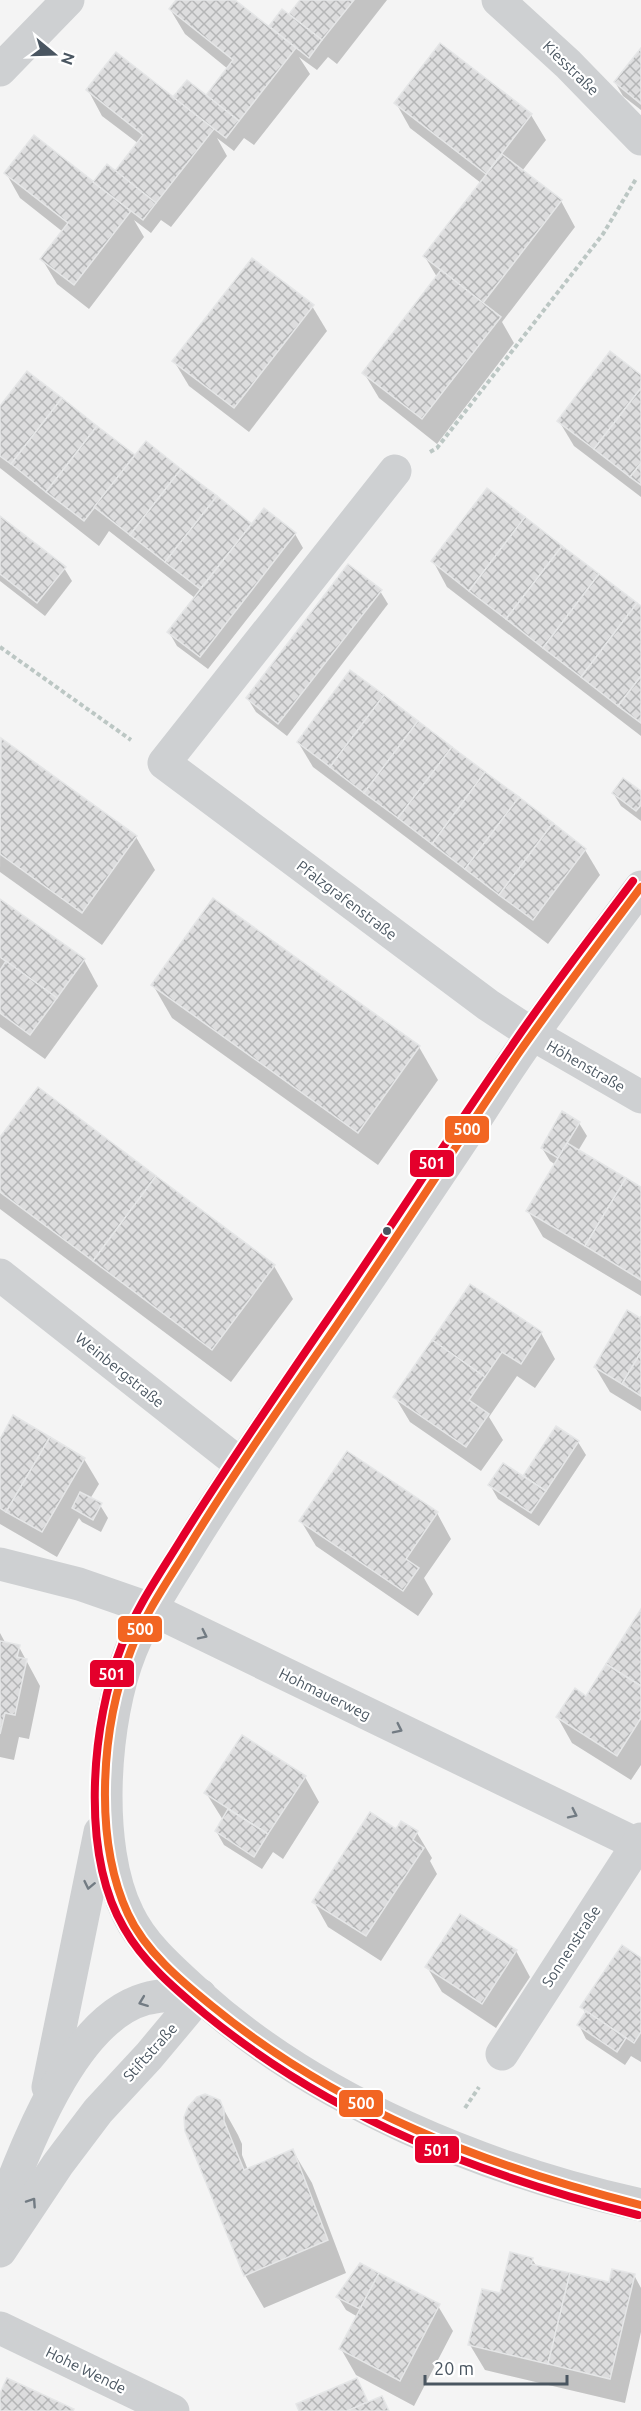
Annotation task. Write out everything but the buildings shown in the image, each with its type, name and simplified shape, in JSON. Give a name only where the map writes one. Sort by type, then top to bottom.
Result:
[{"type":"street","points":[[0,70],[68,0]]},
{"type":"street","name":"Kiesstraße","points":[[498,0],[568,64],[641,139]]},
{"type":"street","points":[[164,764],[395,471]]},
{"type":"street","name":"Pfalzgrafenstraße","points":[[164,764],[482,1000],[532,1034]]},
{"type":"street","points":[[44,2111],[105,1807],[111,1730],[130,1652],[151,1609],[240,1464],[397,1239],[532,1034],[641,887]]},
{"type":"street","name":"Höhenstraße","points":[[532,1034],[641,1097]]},
{"type":"street","name":"Weinbergstraße","points":[[0,1275],[240,1464]]},
{"type":"street","name":"Hohmauerweg","points":[[0,1564],[79,1584],[151,1609],[640,1843]]},
{"type":"street","points":[[105,1807],[112,1864],[128,1916],[153,1950],[233,2025],[297,2069],[363,2106],[442,2141],[540,2180],[641,2205]]},
{"type":"street","name":"Sonnenstraße","points":[[501,2054],[640,1843]]},
{"type":"street","points":[[0,2213],[44,2111],[78,2054],[102,2027],[118,2013],[143,2000],[164,1996],[200,1995]]},
{"type":"street","name":"Stiftstraße","points":[[0,2251],[58,2164],[98,2111],[149,2056],[200,1995]]},
{"type":"street","name":"Hohe Wende","points":[[0,2328],[172,2411]]},
{"type":"path","points":[[395,471],[437,448],[603,234],[641,170]]},
{"type":"path","points":[[0,647],[164,764]]},
{"type":"path","points":[[442,2141],[501,2054]]},
{"type":"transit line","name":"501","points":[[633,881],[554,986],[485,1085],[232,1461],[148,1592],[128,1631],[111,1676],[97,1749],[95,1788],[96,1826],[101,1863],[110,1898],[124,1928],[150,1964],[205,2014],[254,2051],[305,2084],[410,2139],[465,2162],[521,2181],[638,2215]]},
{"type":"transit line","name":"500","points":[[641,887],[518,1054],[239,1468],[157,1598],[137,1636],[121,1680],[113,1713],[105,1782],[109,1851],[117,1884],[128,1914],[135,1928],[154,1953],[176,1976],[212,2006],[260,2043],[310,2075],[415,2130],[526,2172],[641,2205]]}]
